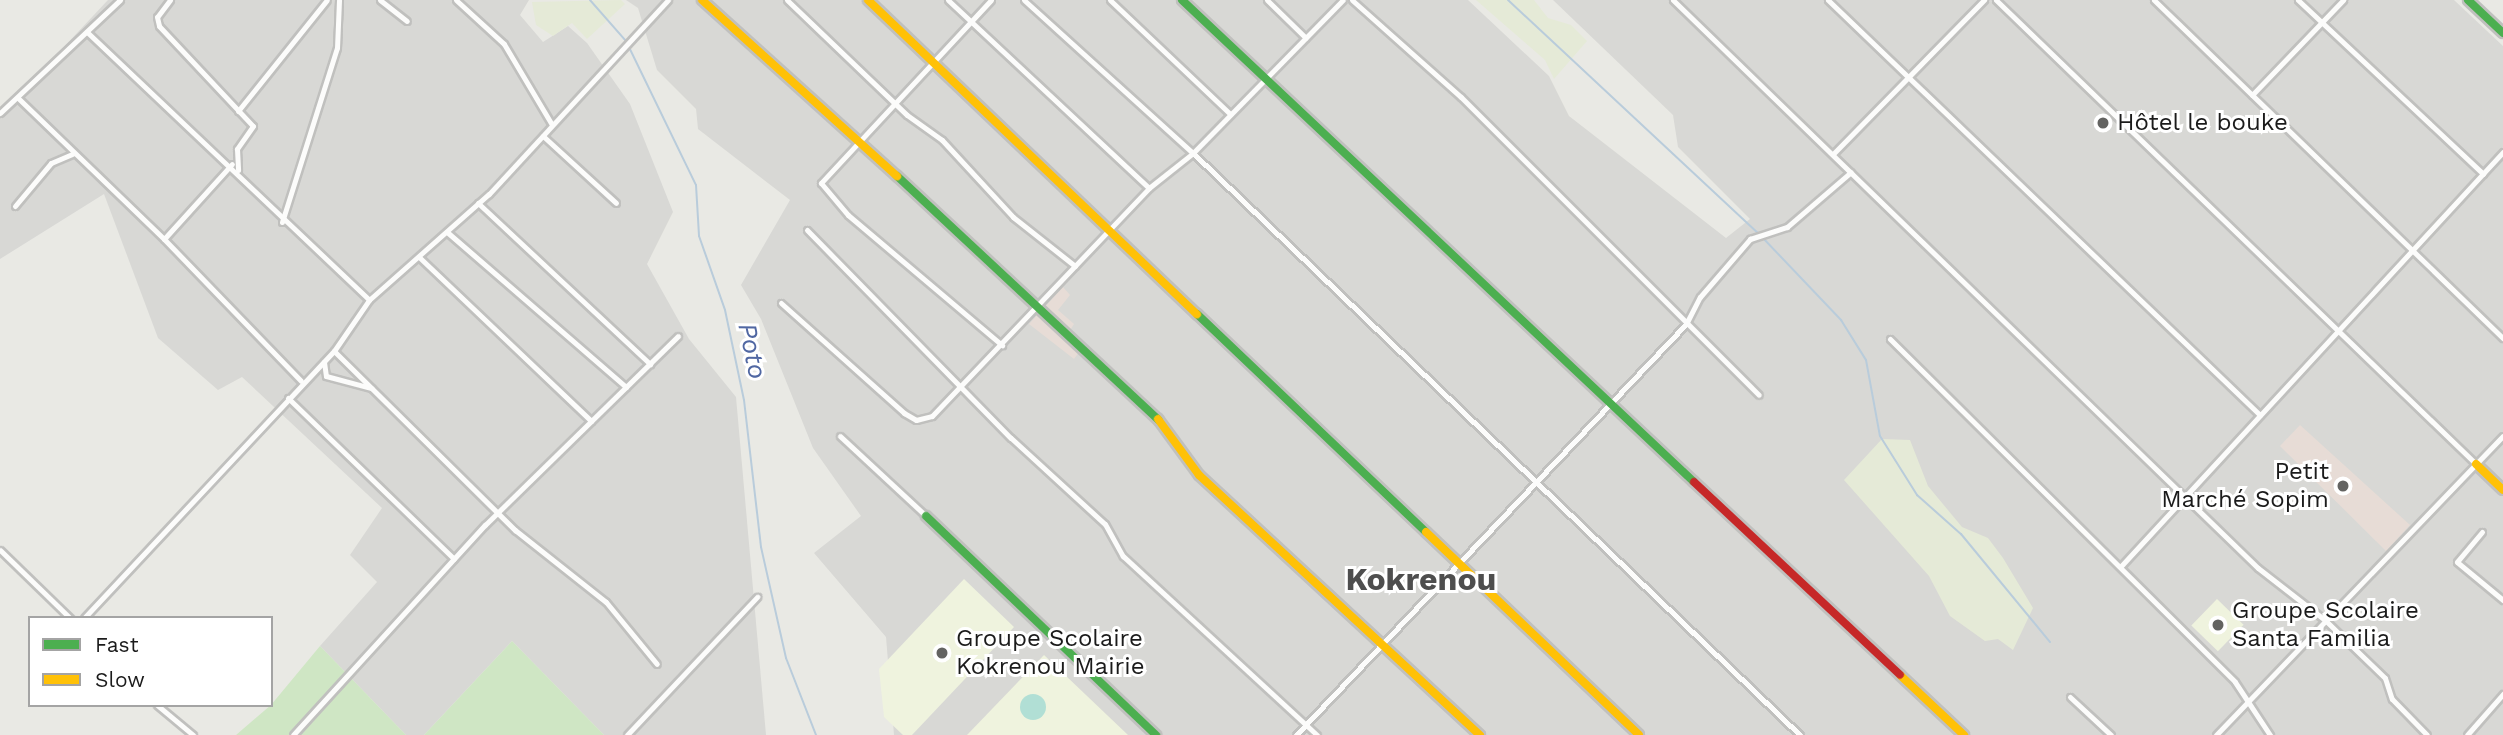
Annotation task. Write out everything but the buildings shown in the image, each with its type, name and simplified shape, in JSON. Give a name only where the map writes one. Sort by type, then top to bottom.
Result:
[{"type":"street","points":[[0,113],[120,0]]},
{"type":"street","points":[[170,0],[157,22],[253,126],[237,149],[238,173]]},
{"type":"street","points":[[237,111],[327,0]]},
{"type":"street","points":[[282,222],[337,48],[339,0]]},
{"type":"street","points":[[380,0],[407,21]]},
{"type":"street","points":[[456,0],[504,44],[552,125]]},
{"type":"street","points":[[86,616],[301,382],[334,351],[369,300],[478,203],[668,0]]},
{"type":"street","points":[[702,0],[855,144],[1038,307],[1174,435],[1199,475],[1384,643],[1480,735]]},
{"type":"street","points":[[787,0],[894,103],[942,140],[1013,217],[1075,266]]},
{"type":"street","points":[[868,0],[1639,735]]},
{"type":"street","points":[[948,0],[1149,188]]},
{"type":"street","points":[[991,0],[969,19],[821,183],[848,215],[1002,345]]},
{"type":"street","points":[[1024,0],[1192,153],[1800,735]]},
{"type":"street","points":[[1110,0],[1230,114]]},
{"type":"street","points":[[1182,0],[1961,734]]},
{"type":"street","points":[[1266,0],[1306,38]]},
{"type":"street","points":[[781,303],[910,418],[932,415],[1075,266],[1111,234],[1149,188],[1192,153],[1343,0]]},
{"type":"street","points":[[1352,0],[1461,97],[1759,395]]},
{"type":"street","points":[[1673,0],[2187,494],[2258,568],[2326,621],[2385,678],[2392,699],[2427,735]]},
{"type":"street","points":[[1828,0],[2260,415]]},
{"type":"street","points":[[1833,154],[1911,80],[1984,0]]},
{"type":"street","points":[[1996,0],[2503,490]]},
{"type":"street","points":[[2154,0],[2503,338]]},
{"type":"street","points":[[2298,0],[2483,174]]},
{"type":"street","points":[[2252,95],[2343,0]]},
{"type":"street","points":[[2468,0],[2503,33]]},
{"type":"street","points":[[87,32],[232,164],[282,222],[369,300]]},
{"type":"street","points":[[18,98],[72,154],[164,239],[301,382]]},
{"type":"street","points":[[543,136],[616,203]]},
{"type":"street","points":[[2122,565],[2503,152]]},
{"type":"street","points":[[15,206],[51,163],[72,154]]},
{"type":"street","points":[[164,239],[232,164]]},
{"type":"street","points":[[1296,735],[1686,324],[1700,297],[1750,239],[1787,227],[1851,172]]},
{"type":"street","points":[[478,203],[650,364]]},
{"type":"street","points":[[807,230],[1105,524],[1123,556],[1317,735]]},
{"type":"street","points":[[447,232],[626,387]]},
{"type":"street","points":[[418,257],[591,421]]},
{"type":"street","points":[[293,735],[498,513],[678,336]]},
{"type":"street","points":[[1890,339],[2122,565],[2250,699],[2270,735]]},
{"type":"street","points":[[334,351],[498,513],[606,602],[657,664]]},
{"type":"street","points":[[326,359],[326,376],[372,389]]},
{"type":"street","points":[[288,398],[454,559]]},
{"type":"street","points":[[840,436],[1156,735]]},
{"type":"street","points":[[2216,735],[2503,436]]},
{"type":"street","points":[[2482,532],[2457,562],[2503,600]]},
{"type":"street","points":[[0,550],[68,616]]},
{"type":"street","points":[[627,735],[757,597]]},
{"type":"street","points":[[2466,735],[2503,694]]},
{"type":"street","points":[[2070,697],[2111,735]]},
{"type":"street","points":[[159,707],[193,735]]},
{"type":"shaded area","points":[[108,0],[529,0],[520,15],[543,42],[568,26],[587,43],[630,104],[673,212],[647,264],[689,339],[736,397],[766,735],[604,735],[512,641],[424,735],[406,735],[320,646],[377,582],[350,555],[382,508],[242,377],[218,390],[158,338],[104,194],[0,259],[0,115]]},
{"type":"shaded area","points":[[621,0],[625,4],[587,39],[572,23],[553,36],[536,25],[532,2]]},
{"type":"shaded area","points":[[626,0],[1468,0],[1549,76],[1569,116],[1726,238],[1750,219],[1678,147],[1673,115],[1553,0],[2454,0],[2503,46],[2503,735],[894,735],[886,637],[814,553],[861,516],[813,448],[761,319],[741,285],[790,200],[698,129],[696,109],[657,70],[638,8]]},
{"type":"shaded area","points":[[1476,0],[1534,0],[1548,18],[1571,25],[1587,41],[1554,79],[1545,60]]},
{"type":"shaded area","points":[[1063,287],[1070,295],[1058,310],[1074,324],[1066,336],[1080,351],[1074,359],[1029,324]]},
{"type":"shaded area","name":"Petit Marché Sopim","points":[[2300,425],[2410,525],[2386,551],[2280,446]]},
{"type":"shaded area","points":[[1882,439],[1910,440],[1928,486],[1962,527],[1988,538],[2003,558],[2033,608],[2013,650],[1998,639],[1985,641],[1950,616],[1929,576],[1844,480]]},
{"type":"shaded area","name":"Groupe Scolaire Kokrenou Mairie","points":[[964,579],[1014,627],[912,735],[903,735],[884,717],[879,669]]},
{"type":"shaded area","name":"Groupe Scolaire Santa Familia","points":[[2217,599],[2244,625],[2218,651],[2191,626]]},
{"type":"shaded area","points":[[1044,655],[1128,735],[967,735]]},
{"type":"shaded area","points":[[1033,694],[1042,698],[1046,707],[1042,716],[1033,720],[1024,716],[1020,707],[1024,698]]},
{"type":"green space","points":[[512,641],[604,735],[424,735]]},
{"type":"green space","points":[[320,646],[406,735],[236,735],[269,707],[273,707],[273,703]]},
{"type":"waterway","name":"Poto","points":[[590,0],[626,41],[696,185],[699,236],[725,310],[744,400],[761,547],[786,658],[816,735]]},
{"type":"waterway","points":[[1508,0],[1758,233]]},
{"type":"waterway","points":[[1762,237],[1841,320],[1866,360],[1880,436],[1917,495],[1961,534],[2050,642]]},
{"type":"traffic: fast","points":[[1182,0],[1694,482]]},
{"type":"traffic: fast","points":[[2468,0],[2503,33]]},
{"type":"traffic: fast","points":[[897,176],[1158,419]]},
{"type":"traffic: fast","points":[[1197,314],[1426,532]]},
{"type":"traffic: fast","points":[[926,516],[1156,735]]},
{"type":"traffic: slow","points":[[702,0],[897,176]]},
{"type":"traffic: slow","points":[[868,0],[1197,314]]},
{"type":"traffic: slow","points":[[1158,419],[1199,475],[1480,735]]},
{"type":"traffic: slow","points":[[2476,464],[2503,490]]},
{"type":"traffic: slow","points":[[1426,532],[1639,735]]},
{"type":"traffic: slow","points":[[1900,675],[1964,735]]},
{"type":"traffic: jam","points":[[1694,482],[1900,675]]},
{"type":"place","name":"Hôtel le bouke","points":[[2103,123]]},
{"type":"place","name":"Petit Marché Sopim","points":[[2343,486]]},
{"type":"place","name":"Groupe Scolaire Santa Familia","points":[[2218,625]]},
{"type":"place","name":"Groupe Scolaire Kokrenou Mairie","points":[[942,653]]},
{"type":"district","name":"Kokrenou","points":[[1421,579]]}]
